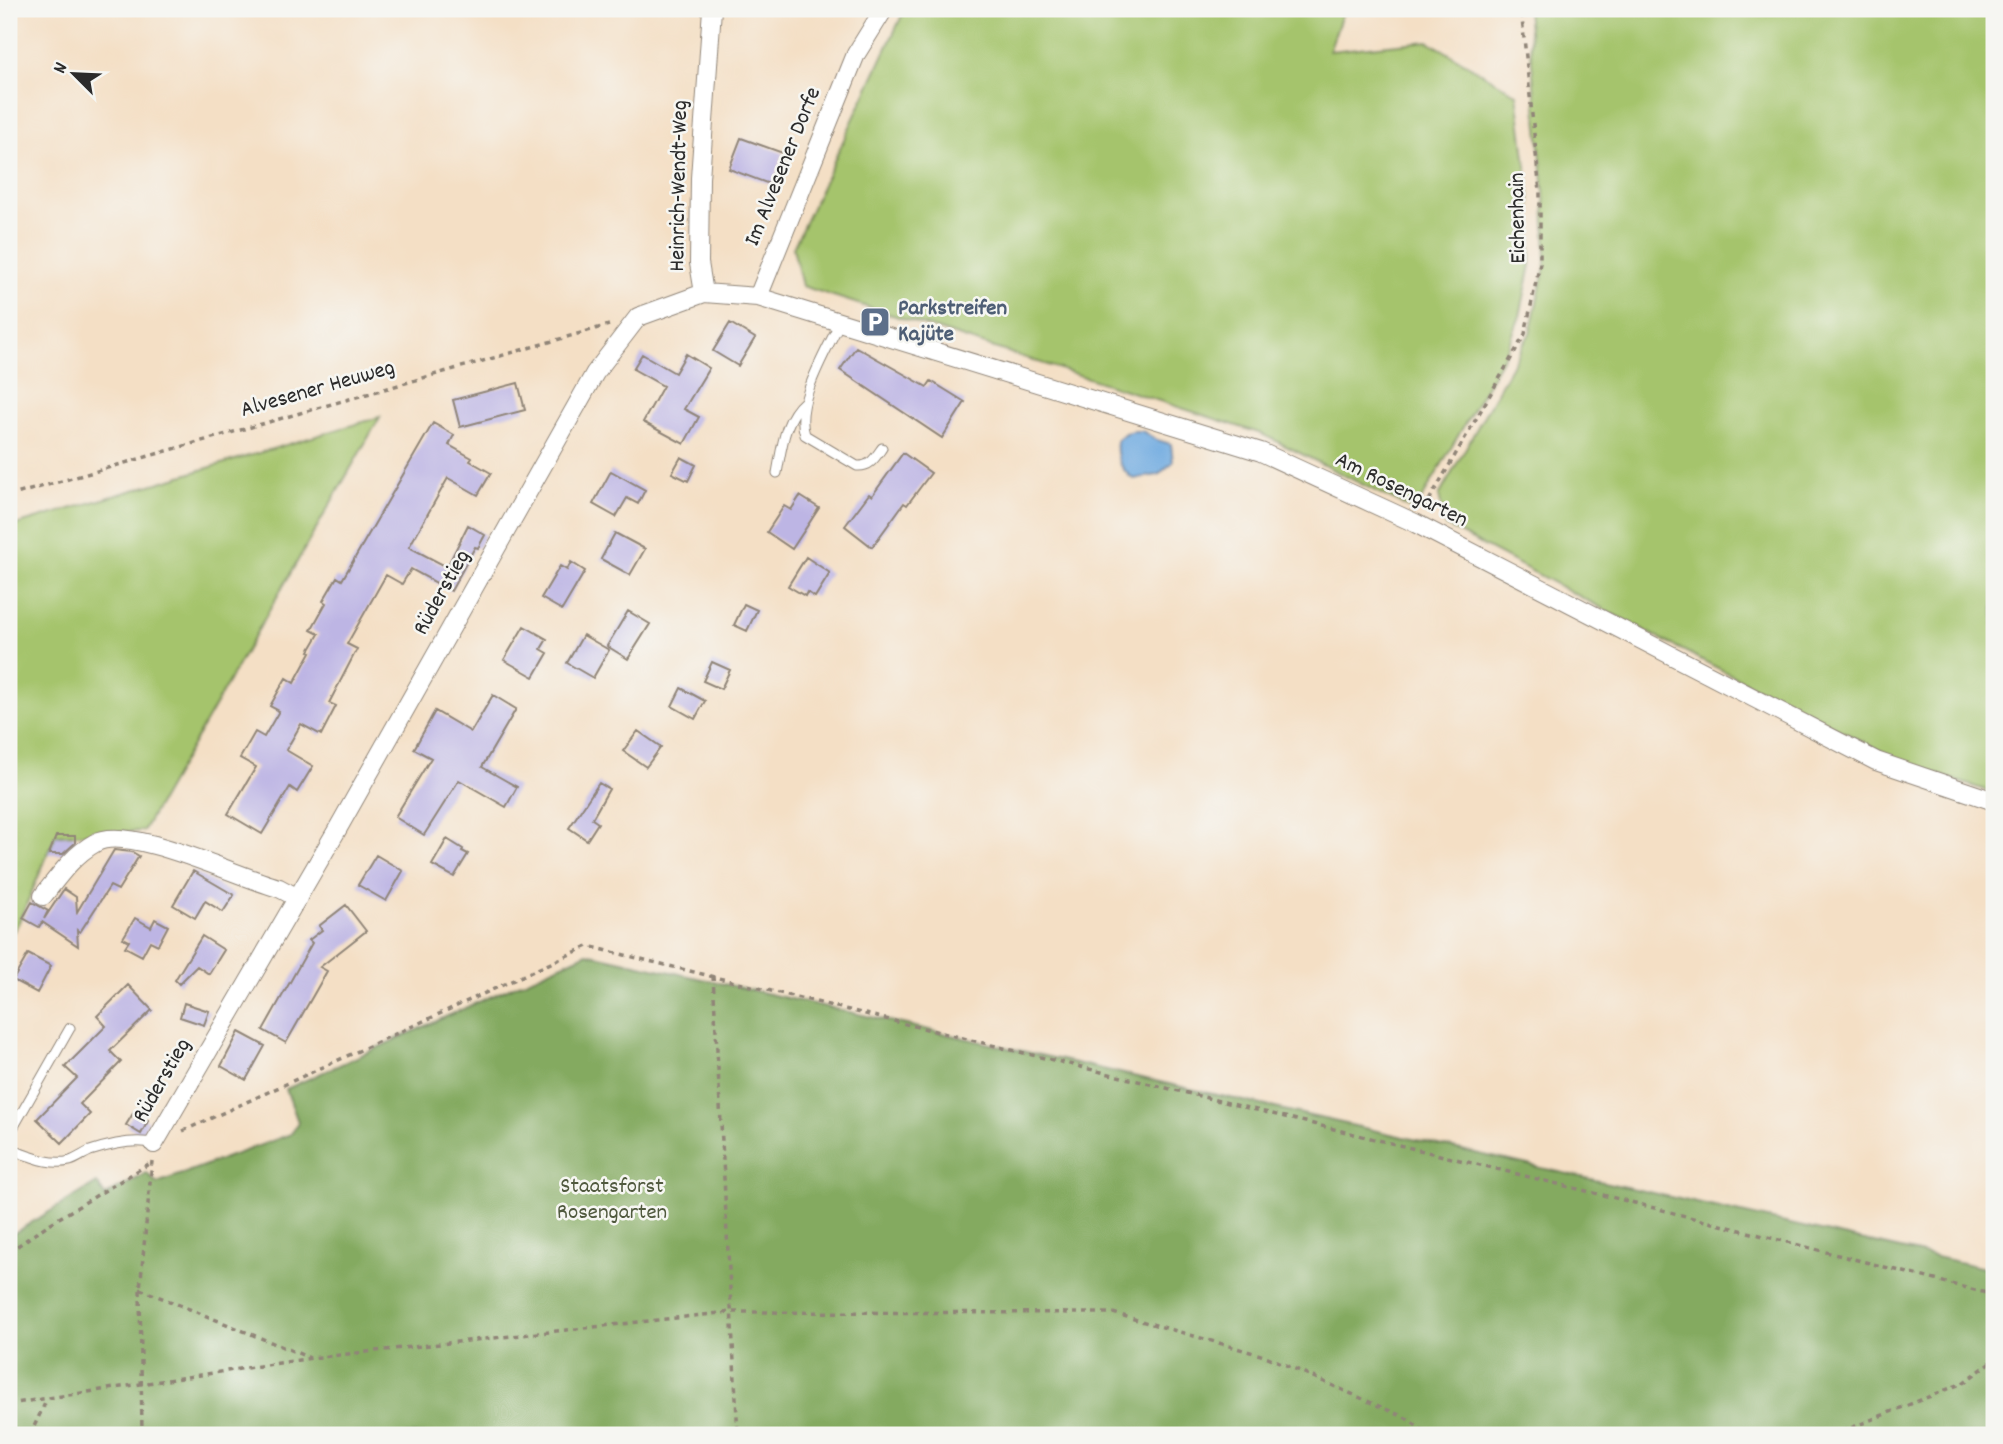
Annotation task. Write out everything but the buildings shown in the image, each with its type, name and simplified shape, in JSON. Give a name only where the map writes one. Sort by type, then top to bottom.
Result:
[{"type":"street","name":"Heinrich-Wendt-Weg","points":[[638,317],[704,293],[699,263],[701,178],[712,9]]},
{"type":"street","name":"Im Alvesener Dorfe","points":[[758,297],[856,54],[884,9]]},
{"type":"street","points":[[704,293],[758,297]]},
{"type":"street","name":"Am Rosengarten","points":[[758,297],[1261,452],[1415,523],[1876,761],[1994,801]]},
{"type":"street","name":"Rüderstieg","points":[[154,1144],[298,898],[595,373],[638,317]]},
{"type":"street","points":[[43,896],[68,864],[94,843],[103,839],[133,839],[279,888],[298,898]]},
{"type":"lane","points":[[840,322],[805,401],[805,435],[850,464],[865,467],[882,448]]},
{"type":"lane","points":[[777,473],[786,428],[797,408],[805,401]]},
{"type":"lane","points":[[9,1135],[70,1028]]},
{"type":"lane","points":[[9,1144],[12,1149],[38,1160],[60,1162],[69,1161],[90,1151],[134,1141],[154,1144]]},
{"type":"path","name":"Eichenhain","points":[[1415,523],[1525,334],[1540,263],[1539,192],[1521,9]]},
{"type":"path","name":"Alvesener Heuweg","points":[[9,496],[638,317]]},
{"type":"path","points":[[142,1435],[140,1289],[154,1144],[588,946],[1627,1201],[1994,1295]]},
{"type":"path","points":[[713,976],[738,1435]]},
{"type":"path","points":[[9,1252],[46,1226],[152,1162]]},
{"type":"path","points":[[140,1289],[312,1358]]},
{"type":"path","points":[[9,1404],[312,1358],[730,1311],[1113,1313],[1268,1357],[1406,1418],[1429,1435]]},
{"type":"path","points":[[1832,1435],[1963,1382],[1994,1360]]},
{"type":"path","points":[[30,1435],[48,1398]]},
{"type":"green space","points":[[905,9],[1344,9],[1329,51],[1428,41],[1517,94],[1530,197],[1531,265],[1520,316],[1506,352],[1415,511],[1262,434],[802,286],[793,248]]},
{"type":"green space","points":[[1527,9],[1994,9],[1994,793],[1908,765],[1446,526],[1439,496],[1530,333],[1546,262],[1544,192]]},
{"type":"green space","points":[[380,417],[143,831],[56,835],[18,924],[9,938],[9,527]]},
{"type":"green space","name":"Staatsforst Rosengarten","points":[[587,953],[1994,1270],[1994,1435],[9,1435],[9,1236],[97,1183],[105,1196],[147,1173],[157,1183],[291,1134],[298,1122],[286,1089]]},
{"type":"water","points":[[1142,431],[1171,444],[1173,462],[1158,475],[1133,479],[1119,462],[1117,440],[1125,433]]},
{"type":"place","name":"Parkstreifen Kajüte","points":[[875,322]]}]
